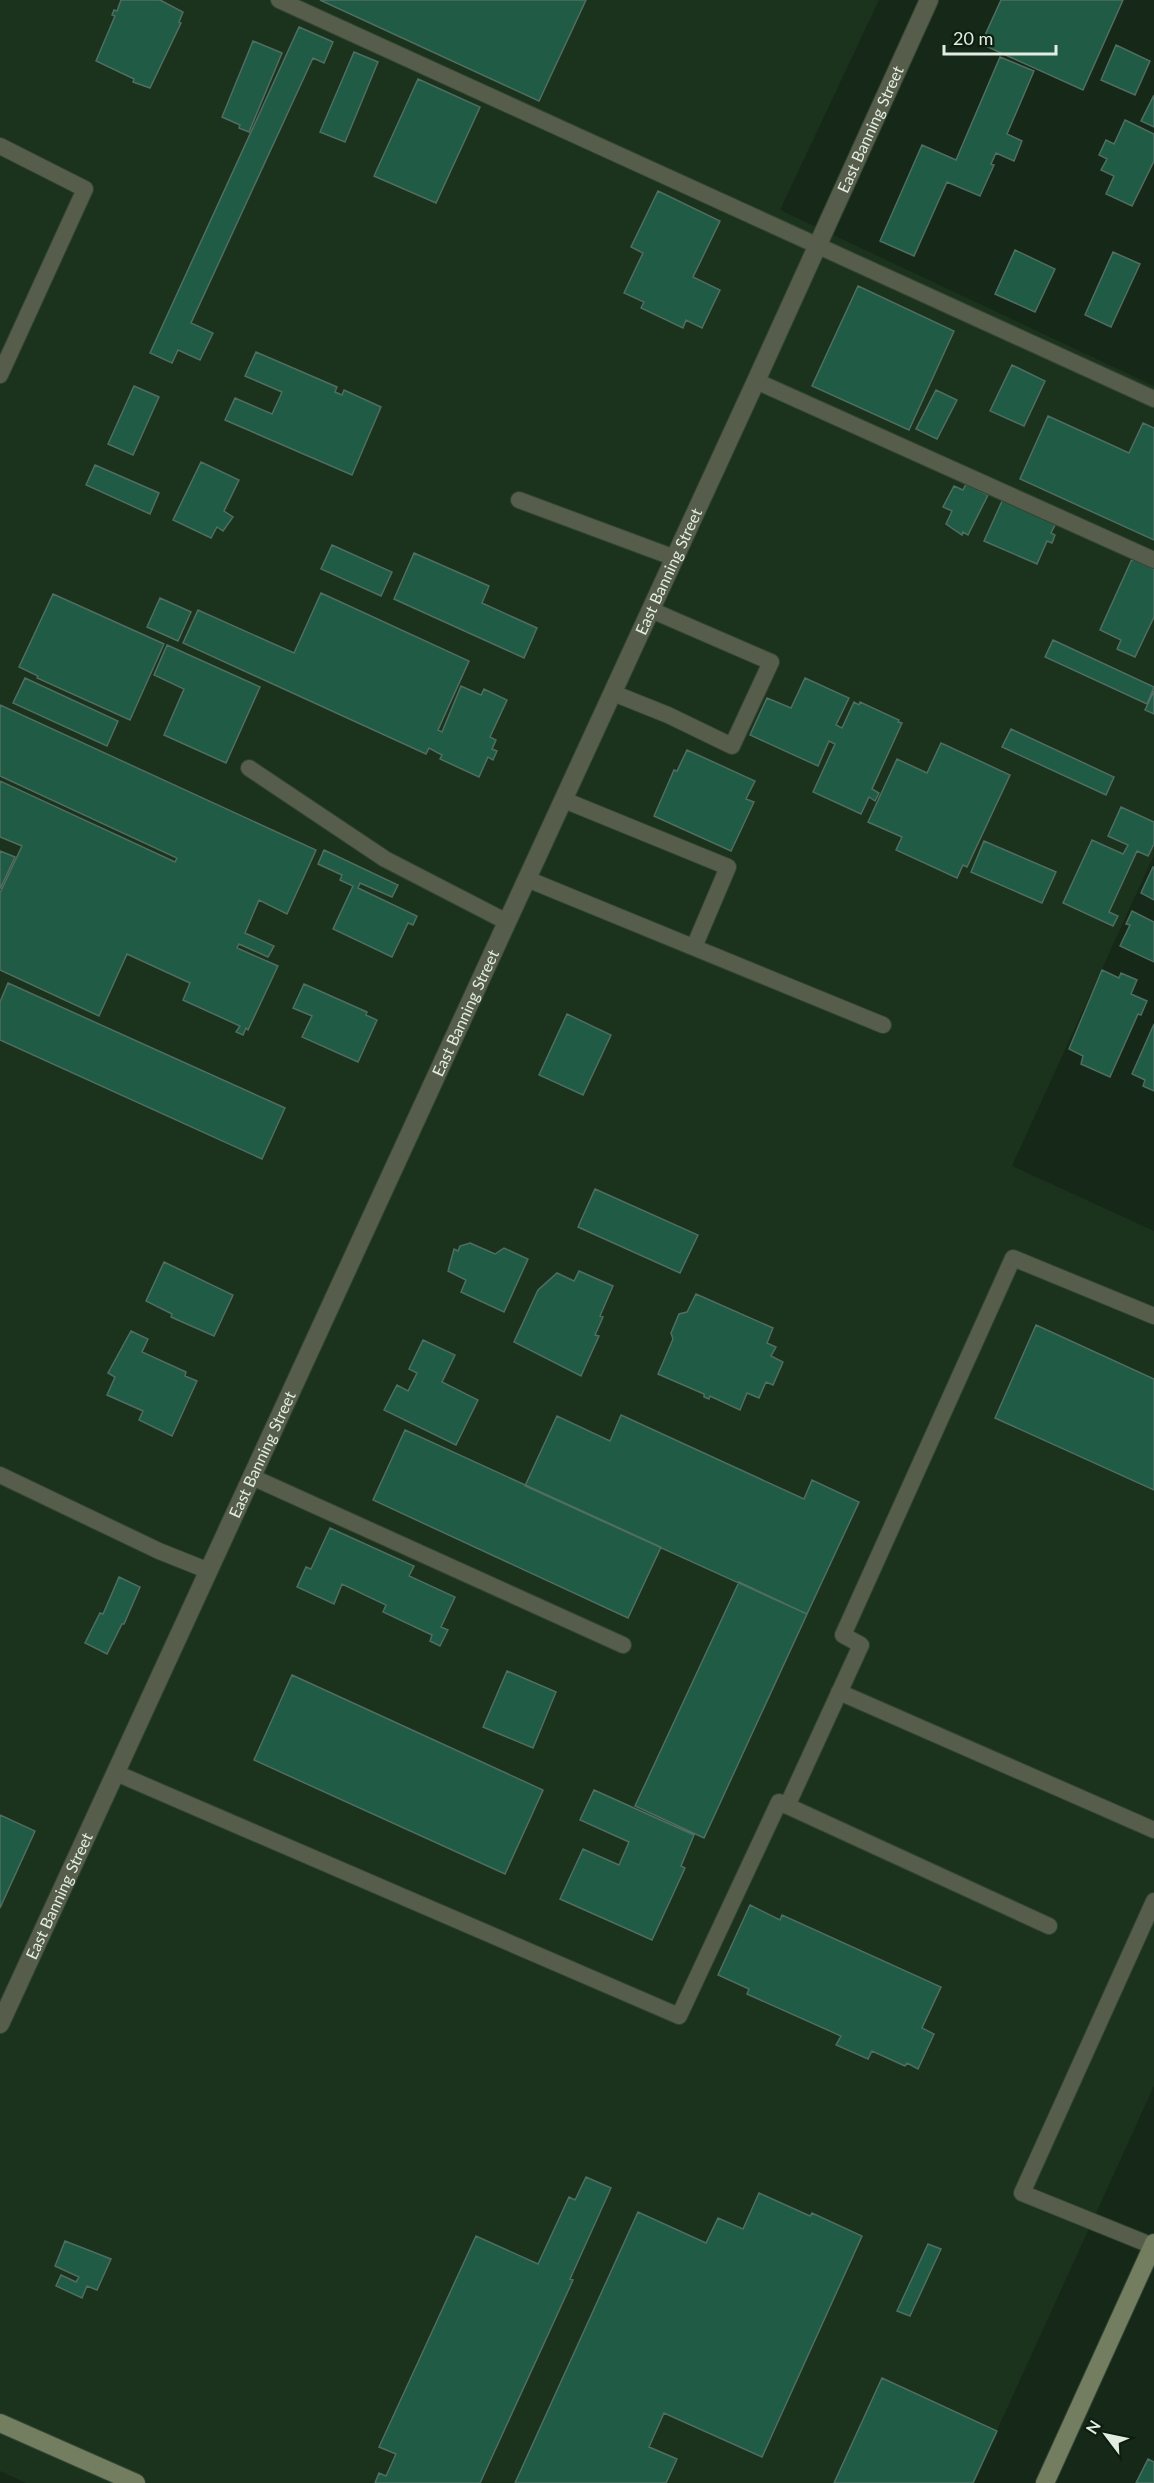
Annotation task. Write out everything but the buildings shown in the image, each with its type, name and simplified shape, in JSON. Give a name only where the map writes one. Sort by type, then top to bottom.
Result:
[{"type":"street","name":"East Banning Street","points":[[0,2024],[564,800],[929,0]]},
{"type":"street","points":[[1045,2483],[1153,2244]]},
{"type":"street","points":[[0,2423],[136,2483]]},
{"type":"lane","points":[[279,0],[1154,399]]},
{"type":"lane","points":[[0,146],[85,189],[0,375]]},
{"type":"lane","points":[[756,381],[815,410],[1154,560]]},
{"type":"lane","points":[[519,500],[675,558]]},
{"type":"lane","points":[[613,693],[668,715],[732,746],[771,662],[651,610]]},
{"type":"lane","points":[[249,768],[385,859],[507,922]]},
{"type":"lane","points":[[564,800],[728,867],[694,947]]},
{"type":"lane","points":[[527,879],[884,1025]]},
{"type":"lane","points":[[787,1806],[861,1645],[843,1635],[1013,1258],[1154,1316]]},
{"type":"lane","points":[[0,1475],[159,1551],[209,1572]]},
{"type":"lane","points":[[252,1477],[623,1645]]},
{"type":"lane","points":[[839,1692],[1154,1830]]},
{"type":"lane","points":[[116,1773],[678,2016],[779,1802],[1049,1926]]},
{"type":"lane","points":[[1153,2244],[1022,2193],[1154,1901]]},
{"type":"shaded area","points":[[0,0],[879,0],[780,210],[1154,386],[1154,855],[1012,1166],[1154,1231],[1154,2086],[973,2483],[26,2483],[0,2471]]}]
